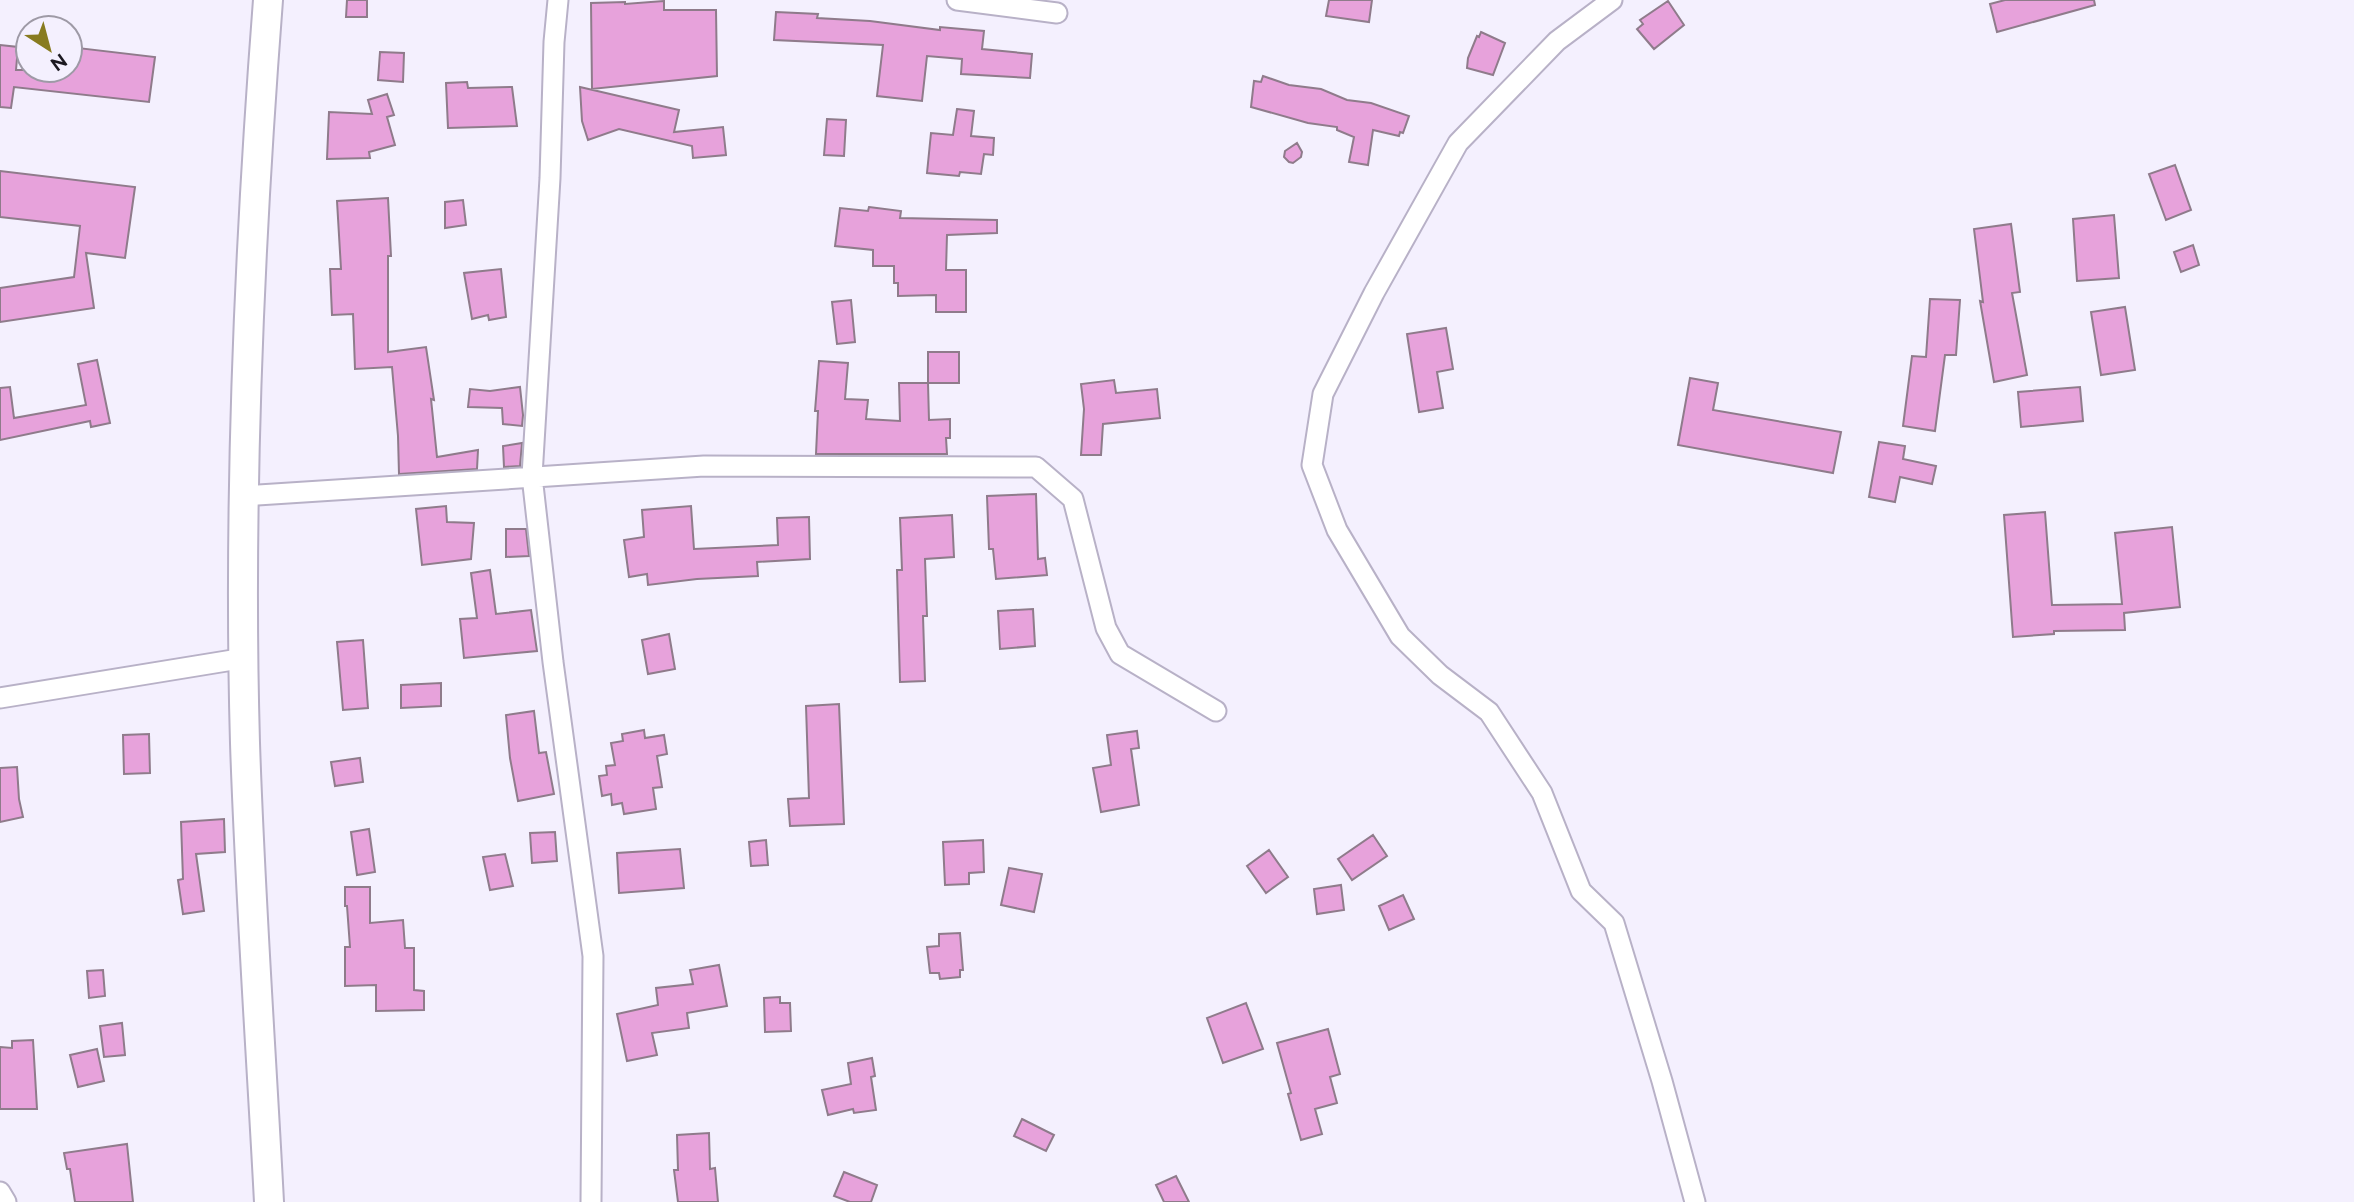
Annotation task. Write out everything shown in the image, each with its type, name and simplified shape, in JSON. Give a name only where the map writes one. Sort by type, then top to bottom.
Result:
[{"type":"main road","points":[[268,0],[257,147],[244,496],[245,743],[269,1202]]},
{"type":"street","points":[[558,0],[532,476],[553,662],[593,956],[591,1202]]},
{"type":"street","points":[[957,0],[1057,13]]},
{"type":"street","points":[[1612,0],[1557,41],[1458,143],[1374,293],[1323,394],[1312,465],[1337,530],[1400,636],[1440,675],[1489,712],[1542,793],[1581,891],[1614,923],[1662,1080],[1695,1202]]},
{"type":"street","points":[[244,496],[704,466],[1036,467],[1073,499],[1106,628],[1120,654],[1216,711]]},
{"type":"street","points":[[0,698],[245,658]]},
{"type":"street","points":[[0,1192],[6,1202]]},
{"type":"building","points":[[347,0],[367,0],[367,17],[346,17]]},
{"type":"building","points":[[1329,0],[1372,0],[1369,22],[1326,16]]},
{"type":"building","points":[[2005,0],[2094,0],[2095,5],[1997,32],[1990,4]]},
{"type":"building","points":[[664,1],[664,10],[716,10],[717,76],[592,89],[591,3]]},
{"type":"building","points":[[1668,1],[1684,25],[1654,49],[1637,29],[1643,24],[1640,20]]},
{"type":"building","points":[[776,12],[818,14],[817,18],[870,21],[940,30],[940,27],[984,31],[982,49],[1032,54],[1030,78],[961,74],[962,59],[927,56],[922,101],[877,96],[883,45],[774,40]]},
{"type":"building","points":[[1481,32],[1505,43],[1493,75],[1467,68],[1468,58]]},
{"type":"building","points":[[0,45],[14,47],[14,84],[84,84],[84,49],[155,57],[149,102],[14,87],[11,108],[0,107]]},
{"type":"building","points":[[380,52],[404,53],[403,82],[378,80]]},
{"type":"building","points":[[1263,76],[1289,85],[1321,89],[1347,100],[1371,103],[1409,116],[1403,133],[1400,132],[1399,136],[1373,130],[1368,165],[1349,162],[1354,137],[1337,130],[1337,127],[1308,123],[1251,107],[1254,81],[1261,82]]},
{"type":"building","points":[[467,82],[468,88],[512,87],[517,126],[448,128],[446,83]]},
{"type":"building","points":[[580,87],[679,110],[674,132],[723,127],[726,155],[693,158],[692,146],[619,129],[588,140],[582,121]]},
{"type":"building","points":[[387,94],[394,115],[387,117],[395,145],[369,152],[370,158],[327,159],[329,112],[372,114],[368,100]]},
{"type":"building","points":[[957,109],[974,111],[971,136],[994,138],[993,155],[984,154],[981,174],[960,172],[959,176],[927,173],[931,133],[953,135]]},
{"type":"building","points":[[827,119],[846,120],[844,156],[824,155]]},
{"type":"building","points":[[1297,143],[1302,152],[1301,157],[1293,163],[1289,162],[1284,157],[1285,151]]},
{"type":"building","points":[[2175,165],[2191,210],[2166,220],[2149,174]]},
{"type":"building","points":[[0,171],[135,187],[125,258],[86,253],[94,308],[0,322],[0,288],[74,277],[80,226],[0,217]]},
{"type":"building","points":[[388,198],[391,256],[388,256],[388,352],[426,347],[434,400],[431,399],[437,457],[478,450],[477,469],[399,474],[392,367],[355,369],[353,314],[332,315],[330,269],[341,269],[337,201]]},
{"type":"building","points":[[463,200],[466,225],[445,228],[445,202]]},
{"type":"building","points":[[869,207],[901,211],[900,218],[997,220],[997,233],[947,235],[946,270],[966,270],[966,312],[936,312],[936,295],[898,296],[898,283],[894,283],[894,266],[873,266],[873,250],[835,246],[840,208],[868,211]]},
{"type":"building","points":[[2114,215],[2119,278],[2077,281],[2073,219]]},
{"type":"building","points":[[2011,224],[2020,292],[2012,293],[2027,375],[1994,382],[1980,301],[1983,302],[1974,229]]},
{"type":"building","points":[[2193,245],[2199,265],[2181,272],[2174,252]]},
{"type":"building","points":[[501,269],[506,317],[489,320],[488,315],[472,319],[464,273]]},
{"type":"building","points":[[1930,299],[1960,300],[1956,355],[1945,355],[1935,431],[1903,426],[1912,356],[1926,357]]},
{"type":"building","points":[[851,300],[855,342],[837,344],[832,302]]},
{"type":"building","points":[[2125,307],[2135,370],[2101,375],[2091,312]]},
{"type":"building","points":[[1446,328],[1453,369],[1437,372],[1443,408],[1419,412],[1407,334]]},
{"type":"building","points":[[928,352],[959,352],[959,383],[928,383]]},
{"type":"building","points":[[97,360],[110,423],[91,427],[90,421],[0,440],[0,388],[10,387],[14,418],[86,405],[78,364]]},
{"type":"building","points":[[819,361],[848,363],[845,399],[868,400],[866,419],[900,421],[899,383],[928,383],[929,420],[950,419],[950,438],[946,438],[947,454],[816,454],[818,411],[815,411]]},
{"type":"building","points":[[1690,378],[1718,383],[1713,410],[1841,432],[1833,473],[1678,445]]},
{"type":"building","points":[[1114,380],[1116,393],[1157,389],[1160,418],[1103,424],[1101,455],[1081,455],[1084,409],[1081,384]]},
{"type":"building","points":[[520,387],[522,426],[503,424],[502,408],[468,407],[470,389],[490,391]]},
{"type":"building","points":[[2080,387],[2083,421],[2021,427],[2018,392]]},
{"type":"building","points":[[1879,442],[1905,446],[1903,459],[1936,466],[1932,484],[1900,477],[1895,502],[1869,497]]},
{"type":"building","points":[[522,443],[520,466],[504,467],[503,446]]},
{"type":"building","points":[[1036,494],[1038,559],[1045,558],[1047,575],[996,579],[993,549],[989,549],[987,496]]},
{"type":"building","points":[[446,506],[447,522],[474,523],[471,559],[422,565],[416,509]]},
{"type":"building","points":[[691,506],[694,549],[778,545],[777,518],[809,517],[810,559],[757,562],[758,576],[648,585],[647,574],[629,577],[624,540],[644,537],[642,510]]},
{"type":"building","points":[[2045,512],[2052,605],[2122,604],[2115,533],[2172,527],[2180,607],[2124,613],[2125,630],[2054,631],[2054,634],[2013,637],[2004,515]]},
{"type":"building","points":[[952,515],[954,557],[925,559],[925,681],[900,682],[897,570],[902,570],[900,518]]},
{"type":"building","points":[[506,529],[526,529],[529,556],[506,557]]},
{"type":"building","points":[[490,570],[496,614],[531,610],[537,651],[464,658],[460,619],[477,618],[471,573]]},
{"type":"building","points":[[1033,609],[1035,646],[1000,649],[998,611]]},
{"type":"building","points":[[669,634],[675,669],[648,674],[642,640]]},
{"type":"building","points":[[363,640],[368,708],[343,710],[337,642]]},
{"type":"building","points":[[441,683],[441,706],[401,708],[401,685]]},
{"type":"building","points":[[839,704],[844,824],[790,826],[788,799],[809,798],[806,706]]},
{"type":"building","points":[[534,711],[539,753],[546,752],[554,794],[518,801],[506,715]]},
{"type":"building","points":[[644,730],[645,738],[664,735],[667,754],[657,756],[662,787],[653,788],[656,809],[624,814],[622,803],[612,805],[611,794],[602,796],[599,776],[607,775],[606,766],[615,765],[611,743],[623,741],[622,734]]},
{"type":"building","points":[[1137,731],[1139,748],[1131,749],[1139,805],[1101,812],[1093,768],[1111,765],[1107,735]]},
{"type":"building","points":[[149,734],[150,773],[124,774],[123,735]]},
{"type":"building","points":[[360,758],[363,782],[335,786],[331,762]]},
{"type":"building","points":[[17,767],[23,817],[0,822],[0,768]]},
{"type":"building","points":[[224,819],[225,852],[196,854],[204,911],[183,914],[178,880],[183,879],[181,822]]},
{"type":"building","points":[[369,829],[375,872],[357,875],[351,832]]},
{"type":"building","points":[[555,832],[557,861],[532,863],[530,833]]},
{"type":"building","points":[[1373,835],[1387,856],[1352,880],[1338,859]]},
{"type":"building","points":[[766,840],[768,865],[751,866],[749,842]]},
{"type":"building","points":[[983,840],[984,872],[969,873],[969,884],[945,885],[943,842]]},
{"type":"building","points":[[680,849],[684,888],[619,893],[617,853]]},
{"type":"building","points":[[1269,850],[1288,877],[1266,893],[1247,866]]},
{"type":"building","points":[[505,854],[513,886],[490,890],[483,857]]},
{"type":"building","points":[[1009,868],[1042,874],[1034,912],[1001,905]]},
{"type":"building","points":[[1341,885],[1344,910],[1317,914],[1314,889]]},
{"type":"building","points":[[345,887],[370,887],[370,923],[403,920],[405,948],[414,948],[414,990],[424,991],[424,1010],[376,1011],[376,985],[345,986],[345,947],[350,947]]},
{"type":"building","points":[[1403,895],[1414,919],[1389,930],[1379,906]]},
{"type":"building","points":[[960,933],[963,970],[960,970],[960,977],[940,979],[939,973],[930,973],[927,947],[939,946],[939,934]]},
{"type":"building","points":[[719,965],[727,1006],[687,1013],[689,1028],[652,1033],[657,1055],[627,1061],[617,1014],[658,1005],[656,988],[693,984],[690,970]]},
{"type":"building","points":[[103,970],[105,996],[89,998],[87,971]]},
{"type":"building","points":[[780,997],[780,1003],[790,1003],[791,1031],[765,1032],[764,998]]},
{"type":"building","points":[[1246,1003],[1263,1049],[1223,1063],[1207,1018]]},
{"type":"building","points":[[122,1023],[125,1055],[104,1057],[100,1026]]},
{"type":"building","points":[[1328,1029],[1340,1074],[1330,1077],[1337,1103],[1315,1109],[1322,1134],[1301,1140],[1277,1043]]},
{"type":"building","points":[[33,1040],[37,1109],[0,1109],[0,1047],[12,1048],[12,1041]]},
{"type":"building","points":[[97,1049],[104,1081],[78,1087],[70,1055]]},
{"type":"building","points":[[872,1058],[875,1076],[871,1077],[876,1110],[854,1113],[853,1109],[828,1115],[822,1090],[851,1084],[848,1063]]},
{"type":"building","points":[[1022,1119],[1054,1135],[1046,1151],[1014,1136]]},
{"type":"building","points":[[709,1133],[710,1169],[715,1168],[718,1202],[678,1202],[674,1170],[678,1170],[677,1135]]},
{"type":"building","points":[[127,1144],[133,1202],[75,1202],[70,1169],[67,1169],[64,1153]]},
{"type":"building","points":[[844,1172],[877,1185],[871,1202],[850,1202],[834,1196]]},
{"type":"building","points":[[1176,1176],[1189,1202],[1164,1202],[1156,1185]]}]
